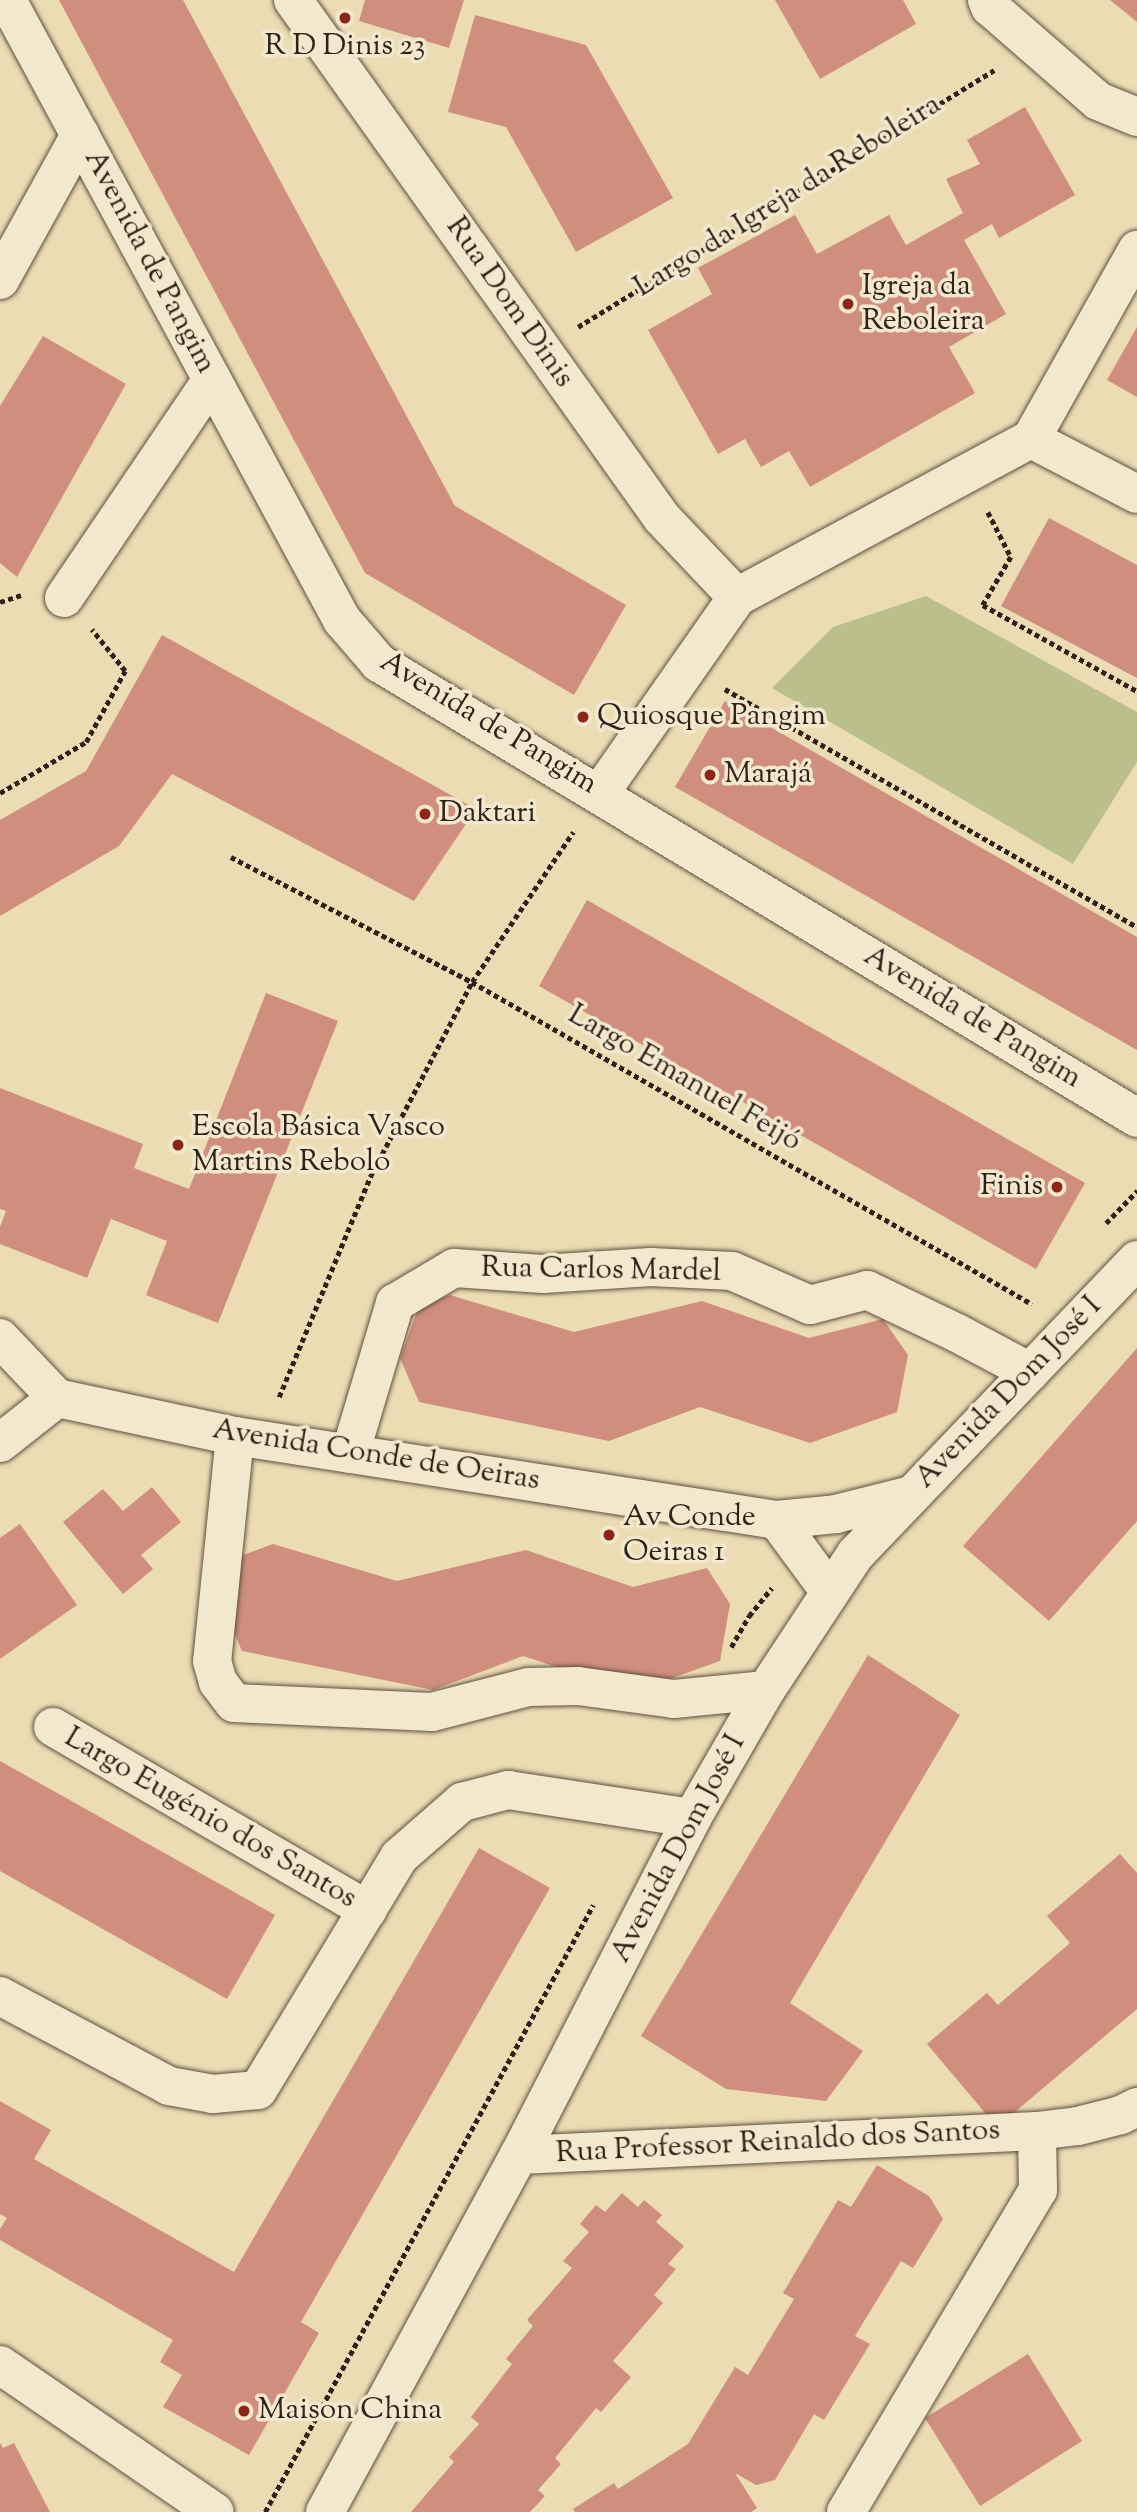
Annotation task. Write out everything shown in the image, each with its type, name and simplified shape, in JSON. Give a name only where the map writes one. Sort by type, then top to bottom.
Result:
[{"type":"street","name":"Avenida de Pangim","points":[[7,0],[342,620],[379,663],[600,793],[1137,1118]]},
{"type":"street","name":"Rua Dom Dinis","points":[[293,0],[662,518],[737,597]]},
{"type":"street","points":[[987,0],[1098,101],[1137,117]]},
{"type":"street","points":[[0,280],[80,135]]},
{"type":"street","points":[[600,793],[737,597],[1031,439],[1137,250]]},
{"type":"street","points":[[64,598],[212,379]]},
{"type":"street","points":[[1031,439],[1137,494]]},
{"type":"street","name":"Avenida Dom José I","points":[[325,2512],[519,2155],[692,1818],[766,1690],[855,1555],[1137,1260]]},
{"type":"street","name":"Rua Carlos Mardel","points":[[351,1454],[395,1303],[454,1268],[543,1274],[651,1267],[732,1271],[810,1305],[867,1290],[1030,1372]]},
{"type":"street","points":[[0,1338],[57,1398],[0,1443]]},
{"type":"street","name":"Avenida Conde de Oeiras","points":[[57,1398],[248,1438],[778,1520],[836,1514],[911,1495]]},
{"type":"street","points":[[248,1438],[212,1661],[218,1682],[234,1703],[432,1712],[528,1688],[578,1686],[674,1699],[766,1690]]},
{"type":"street","points":[[778,1520],[830,1592]]},
{"type":"street","name":"Largo Eugénio dos Santos","points":[[53,1727],[368,1910]]},
{"type":"street","name":"Largo Eugénio dos Santos","points":[[0,1996],[169,2086],[213,2094],[258,2090],[400,1857],[462,1802],[508,1790],[692,1818]]},
{"type":"street","name":"Rua Professor Reinaldo dos Santos","points":[[519,2155],[1037,2131],[1078,2126],[1121,2115],[1137,2107]]},
{"type":"street","points":[[846,2512],[1038,2190],[1037,2131]]},
{"type":"street","points":[[0,2365],[215,2512]]},
{"type":"path","name":"Largo da Igreja da Reboleira","points":[[542,349],[1034,45]]},
{"type":"path","points":[[968,474],[1011,557],[983,606],[1137,691]]},
{"type":"path","points":[[0,602],[16,595]]},
{"type":"path","points":[[0,793],[86,742],[125,671],[64,598]]},
{"type":"path","points":[[688,667],[1137,927]]},
{"type":"path","points":[[248,1438],[370,1177],[472,982],[600,793]]},
{"type":"path","name":"Largo Emanuel Feijó","points":[[231,857],[472,982],[1041,1309]]},
{"type":"green space","points":[[926,596],[1137,712],[1137,762],[1073,864],[772,688],[833,627]]},
{"type":"building","points":[[59,0],[183,0],[455,506],[626,605],[574,695],[365,573]]},
{"type":"building","points":[[365,0],[464,0],[449,48],[359,21]]},
{"type":"building","points":[[775,0],[903,0],[916,24],[820,79]]},
{"type":"building","points":[[1110,0],[1137,0],[1137,22]]},
{"type":"building","points":[[475,15],[586,45],[673,198],[576,252],[506,127],[448,112]]},
{"type":"building","name":"Igreja da Reboleira","points":[[1025,107],[1075,195],[999,238],[992,224],[964,240],[1006,314],[949,347],[975,393],[810,487],[789,451],[761,467],[745,439],[718,454],[648,330],[712,294],[698,268],[795,215],[817,254],[889,215],[906,245],[963,213],[946,179],[980,164],[967,140]]},
{"type":"building","points":[[1137,327],[1137,397],[1107,380]]},
{"type":"building","points":[[43,336],[126,384],[17,577],[0,563],[0,406]]},
{"type":"building","points":[[1049,518],[1137,565],[1137,678],[1001,606]]},
{"type":"building","points":[[162,635],[476,809],[414,901],[172,774],[119,846],[0,916],[0,820],[86,771]]},
{"type":"building","points":[[725,701],[1137,937],[1137,1050],[675,787]]},
{"type":"building","points":[[587,900],[1085,1183],[1036,1269],[539,986]]},
{"type":"building","points":[[266,993],[338,1021],[218,1323],[146,1295],[167,1241],[111,1219],[87,1278],[0,1244],[0,1227],[6,1211],[0,1209],[0,1088],[143,1144],[134,1168],[189,1189]]},
{"type":"building","points":[[450,1295],[574,1332],[702,1301],[809,1338],[883,1319],[908,1355],[897,1412],[810,1443],[700,1407],[609,1441],[419,1402],[400,1358],[419,1306]]},
{"type":"building","points":[[1137,1348],[1137,1521],[1049,1621],[963,1546]]},
{"type":"building","points":[[152,1487],[181,1522],[141,1555],[153,1569],[123,1594],[63,1522],[103,1489],[123,1511]]},
{"type":"building","points":[[20,1524],[77,1605],[0,1659],[0,1538]]},
{"type":"building","points":[[273,1544],[397,1581],[526,1550],[633,1587],[707,1568],[730,1604],[720,1661],[633,1692],[523,1656],[433,1690],[242,1651],[223,1607],[243,1555]]},
{"type":"building","points":[[868,1655],[960,1715],[790,2003],[863,2051],[826,2101],[726,2089],[641,2036]]},
{"type":"building","points":[[0,1761],[275,1915],[227,1999],[0,1871]]},
{"type":"building","points":[[479,1848],[550,1888],[301,2322],[319,2333],[249,2455],[163,2407],[182,2375],[160,2362],[173,2340],[0,2240],[0,2229],[7,2218],[0,2214],[0,2101],[51,2130],[34,2159],[234,2272]]},
{"type":"building","points":[[1120,1854],[1137,1873],[1137,2009],[997,2127],[927,2044],[987,1993],[998,2005],[1070,1943],[1047,1916]]},
{"type":"building","points":[[877,2165],[929,2196],[943,2219],[913,2268],[901,2261],[855,2336],[870,2344],[824,2420],[814,2414],[775,2480],[756,2485],[735,2473],[757,2508],[751,2512],[575,2512],[573,2509],[614,2483],[618,2489],[688,2444],[735,2367],[748,2375],[794,2299],[783,2293],[838,2200],[851,2207]]},
{"type":"building","points":[[622,2193],[638,2207],[644,2200],[662,2215],[656,2222],[684,2246],[668,2264],[676,2269],[654,2295],[663,2303],[613,2361],[631,2377],[601,2412],[596,2408],[555,2458],[561,2464],[538,2490],[545,2496],[530,2512],[411,2512],[454,2462],[449,2457],[479,2424],[471,2417],[512,2364],[506,2359],[533,2326],[527,2320],[572,2268],[563,2261],[589,2232],[580,2224],[596,2205],[605,2212]]},
{"type":"building","points":[[1028,2354],[1082,2441],[980,2506],[925,2418]]},
{"type":"building","points":[[0,2443],[3,2448],[14,2443],[50,2512],[0,2512]]},
{"type":"place","name":"R D Dinis 23","points":[[345,18]]},
{"type":"place","name":"Igreja da Reboleira","points":[[848,304]]},
{"type":"place","name":"Quiosque Pangim","points":[[583,717]]},
{"type":"place","name":"Marajá","points":[[710,775]]},
{"type":"place","name":"Daktari","points":[[425,814]]},
{"type":"place","name":"Escola Básica Vasco Martins Rebolo","points":[[178,1145]]},
{"type":"place","name":"Finis","points":[[1057,1187]]},
{"type":"place","name":"Av Conde Oeiras 1","points":[[609,1535]]},
{"type":"place","name":"Maison China","points":[[244,2411]]}]
